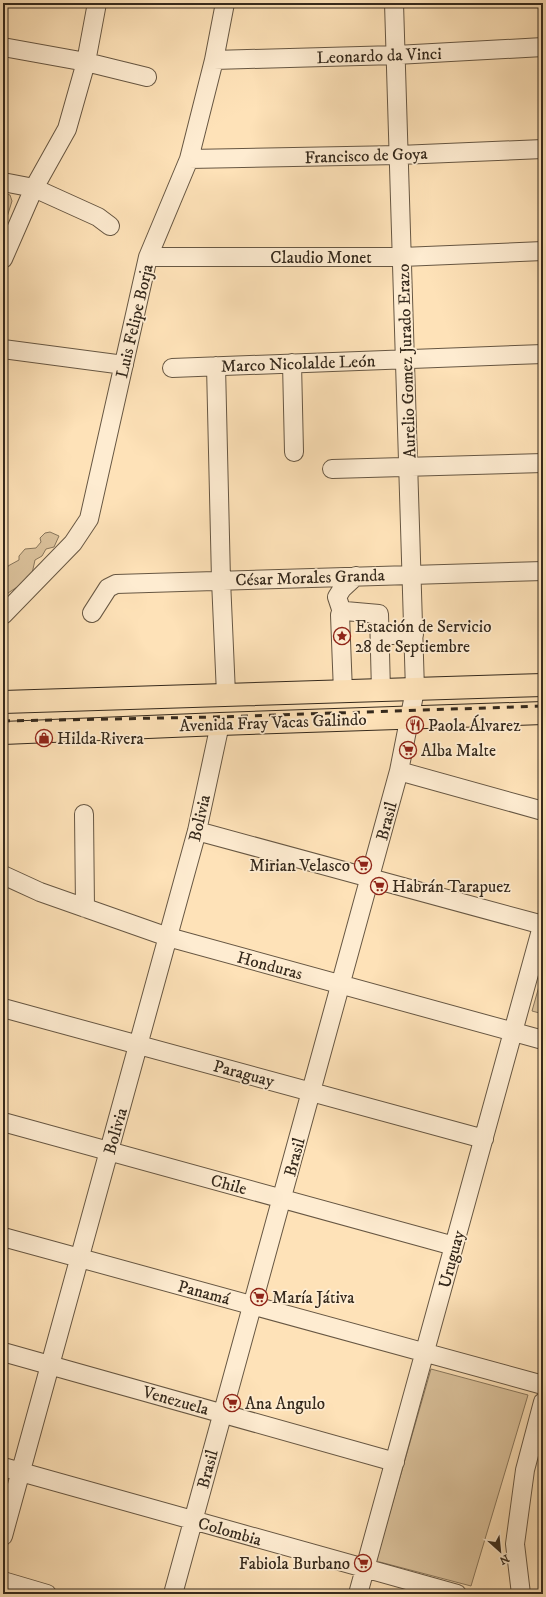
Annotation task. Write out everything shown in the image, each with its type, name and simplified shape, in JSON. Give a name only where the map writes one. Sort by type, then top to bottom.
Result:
[{"type":"main road","name":"Avenida Fray Vacas Galindo","points":[[3,702],[543,685]]},
{"type":"main road","name":"Avenida Fray Vacas Galindo","points":[[3,733],[543,713]]},
{"type":"street","points":[[3,259],[34,188],[67,129],[86,62],[97,3]]},
{"type":"street","name":"Luis Felipe Borja","points":[[3,615],[73,543],[89,519],[148,257],[189,159],[214,60],[226,3]]},
{"type":"street","name":"Aurelio Gomez Jurado Erazo","points":[[394,3],[414,635],[415,690],[410,718]]},
{"type":"street","points":[[3,47],[86,62],[147,77]]},
{"type":"street","name":"Leonardo da Vinci","points":[[214,60],[543,47]]},
{"type":"street","name":"Francisco de Goya","points":[[189,159],[399,155],[543,149]]},
{"type":"street","points":[[3,182],[34,188],[98,217],[110,226]]},
{"type":"street","name":"Claudio Monet","points":[[148,257],[402,256],[543,252]]},
{"type":"street","points":[[3,349],[124,365]]},
{"type":"street","name":"Marco Nicolalde León","points":[[172,368],[543,354]]},
{"type":"street","points":[[292,363],[294,452]]},
{"type":"street","points":[[216,366],[221,580],[226,694]]},
{"type":"street","points":[[332,469],[543,463]]},
{"type":"street","name":"César Morales Granda","points":[[92,613],[108,588],[116,584],[543,571]]},
{"type":"street","points":[[343,692],[340,615],[342,612],[337,598],[342,589],[356,576]]},
{"type":"street","points":[[342,612],[379,614],[381,691]]},
{"type":"street","points":[[380,635],[414,635]]},
{"type":"street","name":"Brasil","points":[[173,1594],[399,771],[410,718]]},
{"type":"street","name":"Bolivia","points":[[3,1536],[110,1152],[197,831],[220,724]]},
{"type":"street","points":[[399,771],[543,811]]},
{"type":"street","points":[[84,814],[85,908]]},
{"type":"street","points":[[197,831],[543,924]]},
{"type":"street","name":"Honduras","points":[[3,875],[40,892],[168,937],[543,1040]]},
{"type":"street","name":"Uruguay","points":[[358,1594],[543,924]]},
{"type":"street","name":"Paraguay","points":[[3,1008],[484,1139]]},
{"type":"street","name":"Chile","points":[[3,1122],[454,1246]]},
{"type":"street","name":"Panamá","points":[[3,1236],[252,1306],[543,1385]]},
{"type":"street","name":"Venezuela","points":[[3,1352],[395,1462]]},
{"type":"street","points":[[521,1594],[515,1544],[525,1470],[536,1454],[543,1402]]},
{"type":"street","name":"Colombia","points":[[3,1467],[457,1594]]},
{"type":"street","points":[[3,1581],[47,1594]]},
{"type":"shaded area","points":[[3,193],[10,195],[12,201],[3,230]]},
{"type":"shaded area","points":[[50,532],[59,536],[54,547],[46,549],[42,556],[35,560],[31,578],[8,593],[3,608],[3,581],[8,566],[19,560],[19,556],[25,549],[36,548],[41,542],[40,538],[45,533]]},
{"type":"shaded area","points":[[543,972],[543,1014],[532,1011]]},
{"type":"shaded area","points":[[431,1369],[528,1395],[471,1586],[376,1561]]},
{"type":"railway","points":[[3,721],[216,717],[543,706]]},
{"type":"place","name":"Estación de Servicio 28 de Septiembre","points":[[342,636]]},
{"type":"place","name":"Paola Álvarez","points":[[415,725]]},
{"type":"place","name":"Hilda Rivera","points":[[44,738]]},
{"type":"place","name":"Alba Malte","points":[[408,750]]},
{"type":"place","name":"Mirian Velasco","points":[[363,865]]},
{"type":"place","name":"Habrán Tarapuez","points":[[379,886]]},
{"type":"place","name":"María Játiva","points":[[259,1297]]},
{"type":"place","name":"Ana Angulo","points":[[232,1403]]},
{"type":"place","name":"Fabiola Burbano","points":[[363,1563]]}]
